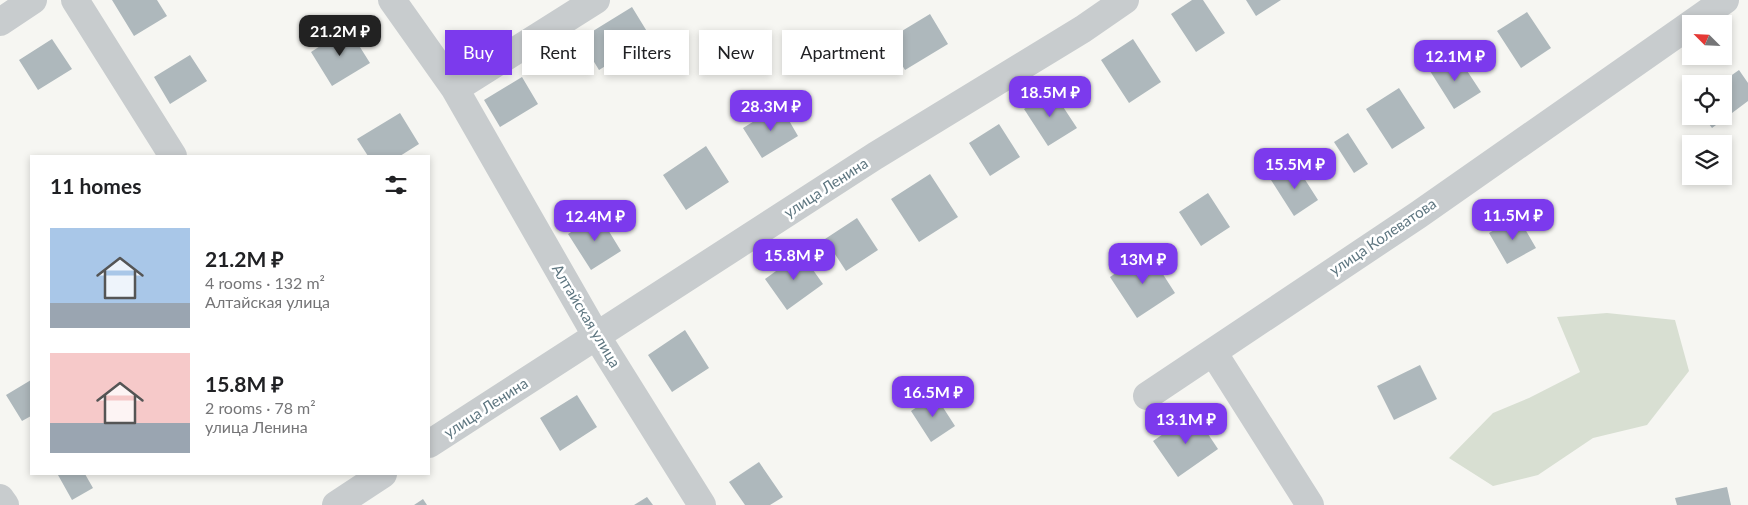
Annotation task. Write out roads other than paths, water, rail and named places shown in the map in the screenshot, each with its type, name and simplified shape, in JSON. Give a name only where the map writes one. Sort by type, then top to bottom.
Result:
[{"type":"street","points":[[0,22],[33,0]]},
{"type":"street","points":[[75,0],[172,155]]},
{"type":"street","name":"Алтайская улица","points":[[392,0],[455,89],[597,337],[702,505]]},
{"type":"street","points":[[455,89],[596,0]]},
{"type":"street","name":"улица Ленина","points":[[430,443],[875,156],[1083,29],[1125,0]]},
{"type":"street","name":"улица Колеватова","points":[[1704,15],[1725,0]]},
{"type":"street","name":"улица Колеватова","points":[[1146,396],[1418,214],[1682,30]]},
{"type":"street","points":[[1213,352],[1310,505]]},
{"type":"street","points":[[336,505],[377,475]]},
{"type":"street","points":[[0,498],[4,505]]}]
